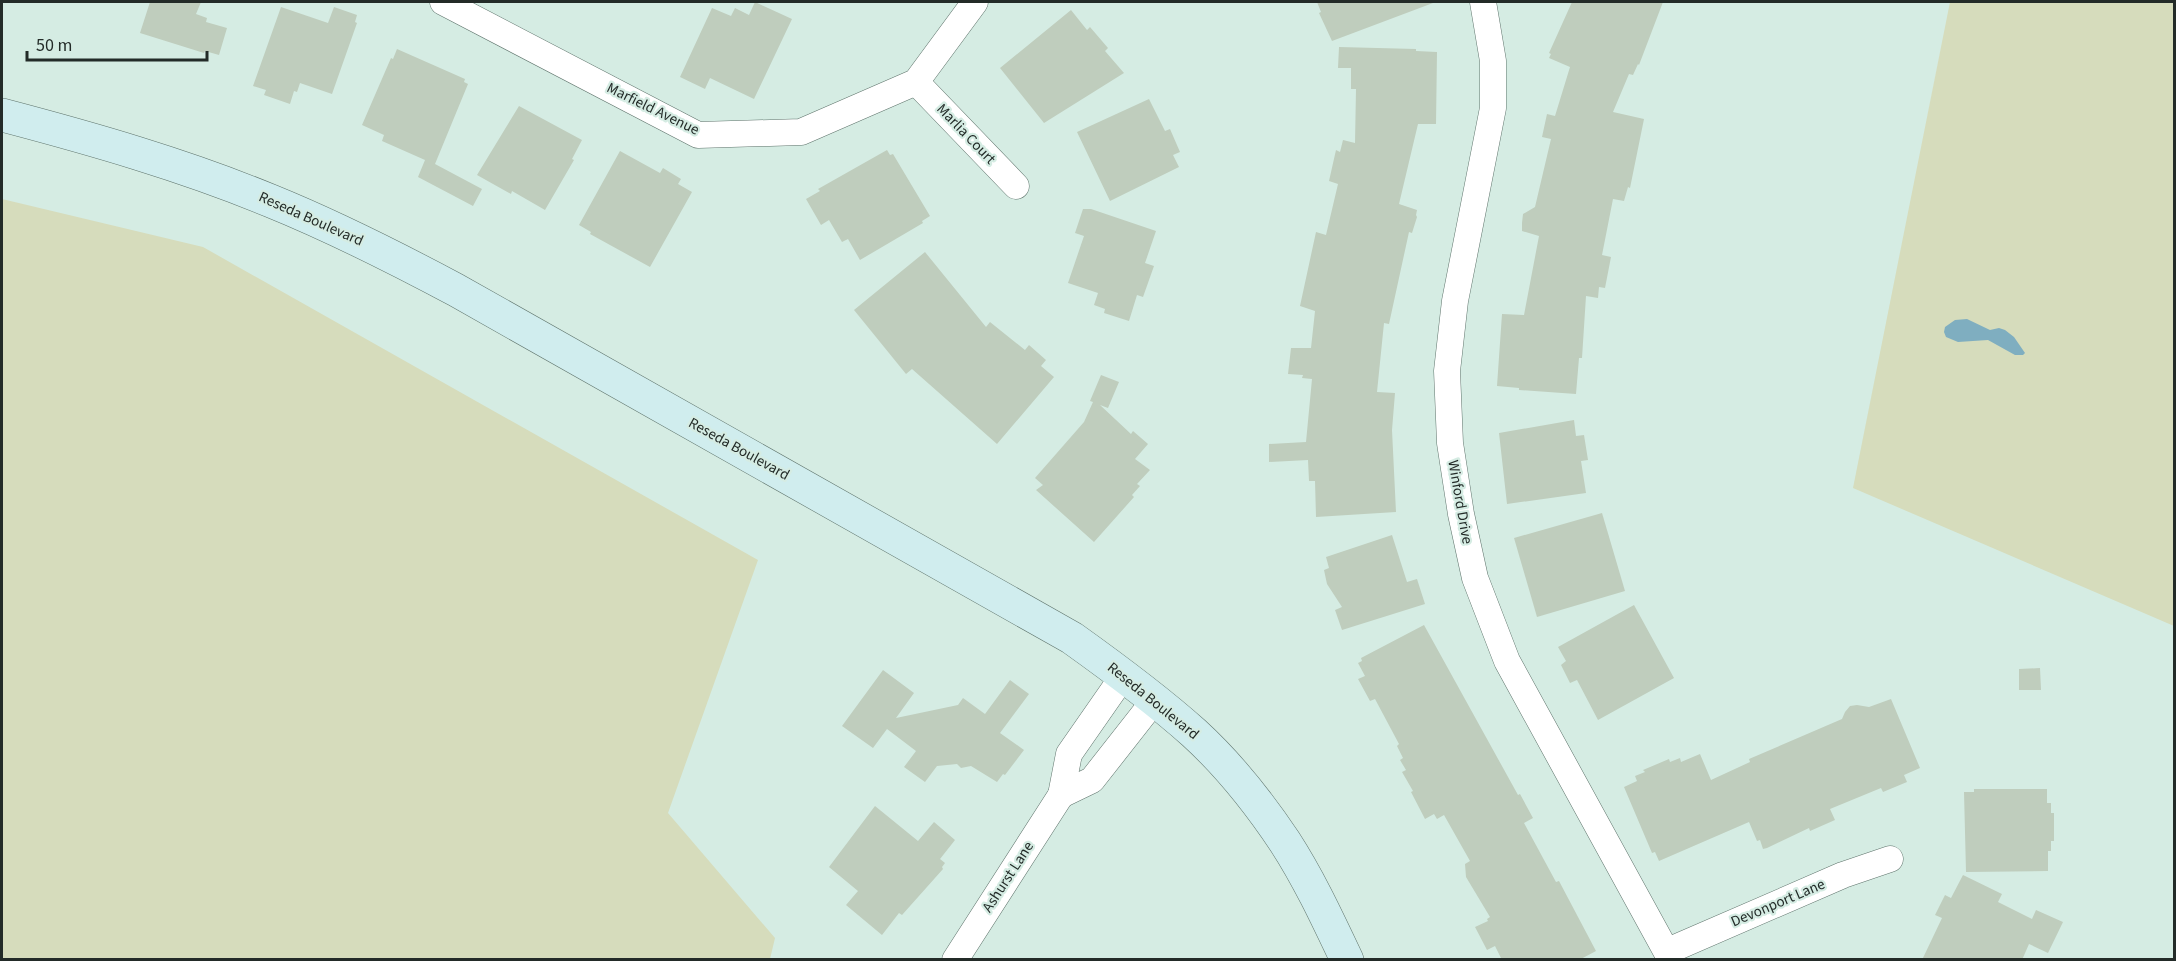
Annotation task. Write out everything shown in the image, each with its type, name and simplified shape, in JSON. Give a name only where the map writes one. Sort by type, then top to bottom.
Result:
[{"type":"main road","name":"Reseda Boulevard","points":[[2,116],[89,138],[171,163],[271,201],[364,242],[456,290],[1072,638],[1124,675],[1194,733],[1228,768],[1258,804],[1286,844],[1317,897],[1347,960]]},
{"type":"street","name":"Marfield Avenue","points":[[443,2],[698,135],[801,132],[916,82]]},
{"type":"street","points":[[916,82],[975,2]]},
{"type":"street","name":"Winford Drive","points":[[1483,2],[1493,60],[1493,108],[1455,301],[1447,371],[1450,443],[1461,514],[1475,578],[1507,661],[1669,955]]},
{"type":"street","name":"Marlia Court","points":[[916,82],[1016,186]]},
{"type":"street","name":"Ashurst Lane","points":[[955,960],[1061,795],[1069,754],[1124,675]]},
{"type":"street","points":[[1061,795],[1092,780],[1154,701]]},
{"type":"street","name":"Devonport Lane","points":[[1669,955],[1843,875],[1890,859]]},
{"type":"green space","points":[[1950,2],[2174,2],[2174,626],[1853,488]]},
{"type":"green space","points":[[2,199],[203,247],[758,560],[668,813],[775,938],[770,959],[2,959]]},
{"type":"water","points":[[1967,319],[1990,330],[1999,328],[2005,330],[2014,337],[2025,353],[2015,355],[1988,340],[1958,342],[1946,337],[1945,327],[1955,320]]},
{"type":"building","points":[[150,2],[201,2],[196,14],[207,18],[206,22],[227,28],[219,55],[205,51],[204,53],[140,33]]},
{"type":"building","points":[[755,2],[792,19],[754,99],[710,78],[705,89],[680,77],[712,8],[731,16],[735,8],[749,15]]},
{"type":"building","points":[[1317,2],[1433,3],[1332,41],[1319,13],[1321,12]]},
{"type":"building","points":[[1572,2],[1663,2],[1639,65],[1633,75],[1629,74],[1613,112],[1644,119],[1630,188],[1628,187],[1624,201],[1613,199],[1602,255],[1611,257],[1605,288],[1599,287],[1598,298],[1586,296],[1582,358],[1579,358],[1576,394],[1497,386],[1502,314],[1524,315],[1539,236],[1522,231],[1523,214],[1535,207],[1551,139],[1542,137],[1547,114],[1555,116],[1570,67],[1549,58],[1551,54],[1549,53]]},
{"type":"building","points":[[281,7],[328,23],[334,7],[357,15],[355,22],[357,23],[332,94],[300,83],[297,92],[294,91],[290,104],[264,95],[266,90],[253,86]]},
{"type":"building","points":[[1071,10],[1087,30],[1090,27],[1108,48],[1105,51],[1124,73],[1044,123],[1000,68]]},
{"type":"building","points":[[1339,47],[1416,49],[1416,51],[1437,52],[1436,124],[1418,124],[1399,204],[1417,210],[1417,217],[1412,233],[1409,232],[1389,324],[1384,323],[1377,392],[1395,393],[1392,430],[1396,512],[1316,517],[1315,481],[1309,481],[1308,460],[1269,462],[1269,444],[1306,442],[1312,379],[1302,378],[1303,375],[1288,374],[1291,348],[1311,348],[1315,311],[1300,306],[1316,232],[1326,235],[1338,184],[1329,181],[1336,150],[1340,152],[1343,140],[1355,143],[1356,89],[1351,89],[1351,68],[1338,68]]},
{"type":"building","points":[[397,49],[465,79],[464,82],[468,84],[435,164],[482,189],[473,206],[418,177],[425,160],[382,141],[384,135],[362,125]]},
{"type":"building","points":[[1149,99],[1165,131],[1170,129],[1180,152],[1173,155],[1179,167],[1110,201],[1077,132]]},
{"type":"building","points":[[519,106],[582,140],[572,159],[574,160],[545,210],[477,175]]},
{"type":"building","points":[[887,150],[890,155],[893,154],[930,216],[922,221],[923,223],[860,260],[848,239],[842,242],[829,220],[821,225],[806,199],[820,191],[818,189]]},
{"type":"building","points":[[620,151],[660,173],[663,168],[681,179],[678,184],[692,192],[650,267],[590,234],[591,232],[579,225]]},
{"type":"building","points":[[1083,209],[1091,209],[1156,231],[1145,263],[1154,266],[1143,297],[1137,295],[1129,321],[1104,313],[1105,309],[1094,305],[1098,293],[1068,283],[1084,236],[1075,233]]},
{"type":"building","points":[[925,252],[986,327],[990,322],[1025,350],[1029,345],[1046,360],[1041,366],[1054,377],[997,444],[912,369],[906,374],[854,310]]},
{"type":"building","points":[[1101,375],[1119,382],[1108,408],[1100,405],[1131,434],[1133,431],[1148,444],[1135,459],[1150,470],[1137,484],[1140,486],[1132,495],[1134,497],[1094,542],[1036,490],[1043,485],[1035,478],[1084,422]]},
{"type":"building","points":[[1574,420],[1576,436],[1584,435],[1588,460],[1581,461],[1586,493],[1507,504],[1499,433]]},
{"type":"building","points":[[1602,513],[1625,591],[1537,617],[1514,538]]},
{"type":"building","points":[[1392,535],[1407,582],[1417,579],[1425,604],[1342,630],[1335,610],[1342,607],[1327,584],[1324,570],[1329,568],[1326,557]]},
{"type":"building","points":[[1634,605],[1674,678],[1598,720],[1577,680],[1570,683],[1561,665],[1566,661],[1558,647]]},
{"type":"building","points":[[1424,625],[1533,818],[1524,823],[1556,882],[1559,881],[1596,951],[1579,960],[1502,960],[1495,946],[1487,950],[1475,927],[1488,921],[1490,917],[1466,877],[1465,864],[1470,861],[1444,815],[1437,819],[1434,814],[1425,819],[1402,772],[1406,770],[1400,760],[1403,758],[1397,746],[1399,744],[1375,699],[1370,701],[1358,679],[1365,676],[1358,663],[1362,661],[1361,658]]},
{"type":"building","points":[[2040,668],[2041,690],[2019,690],[2019,669]]},
{"type":"building","points":[[883,670],[914,693],[896,718],[958,705],[963,698],[985,714],[1010,680],[1029,694],[1000,733],[1024,750],[997,782],[971,766],[961,768],[957,764],[937,766],[925,782],[904,767],[916,751],[887,729],[873,748],[842,726]]},
{"type":"building","points":[[1891,699],[1920,768],[1904,775],[1907,782],[1883,792],[1881,788],[1830,809],[1835,820],[1810,831],[1809,828],[1767,848],[1763,849],[1760,840],[1757,841],[1749,822],[1659,861],[1655,852],[1652,853],[1624,787],[1637,781],[1635,776],[1645,772],[1643,770],[1669,759],[1670,762],[1680,758],[1681,762],[1700,754],[1711,780],[1750,762],[1749,759],[1842,719],[1850,706],[1869,707]]},
{"type":"building","points":[[1974,789],[2047,789],[2047,803],[2051,803],[2051,813],[2054,813],[2054,841],[2051,841],[2051,851],[2048,851],[2048,871],[1966,872],[1964,792],[1974,792]]},
{"type":"building","points":[[875,806],[918,841],[934,822],[955,840],[940,859],[945,863],[943,869],[902,915],[899,913],[882,935],[846,905],[858,891],[829,867]]},
{"type":"building","points":[[1963,875],[2002,894],[1998,902],[2032,919],[2036,910],[2063,922],[2048,953],[2029,944],[2022,960],[1922,960],[1942,918],[1935,915],[1945,895],[1951,898]]}]
